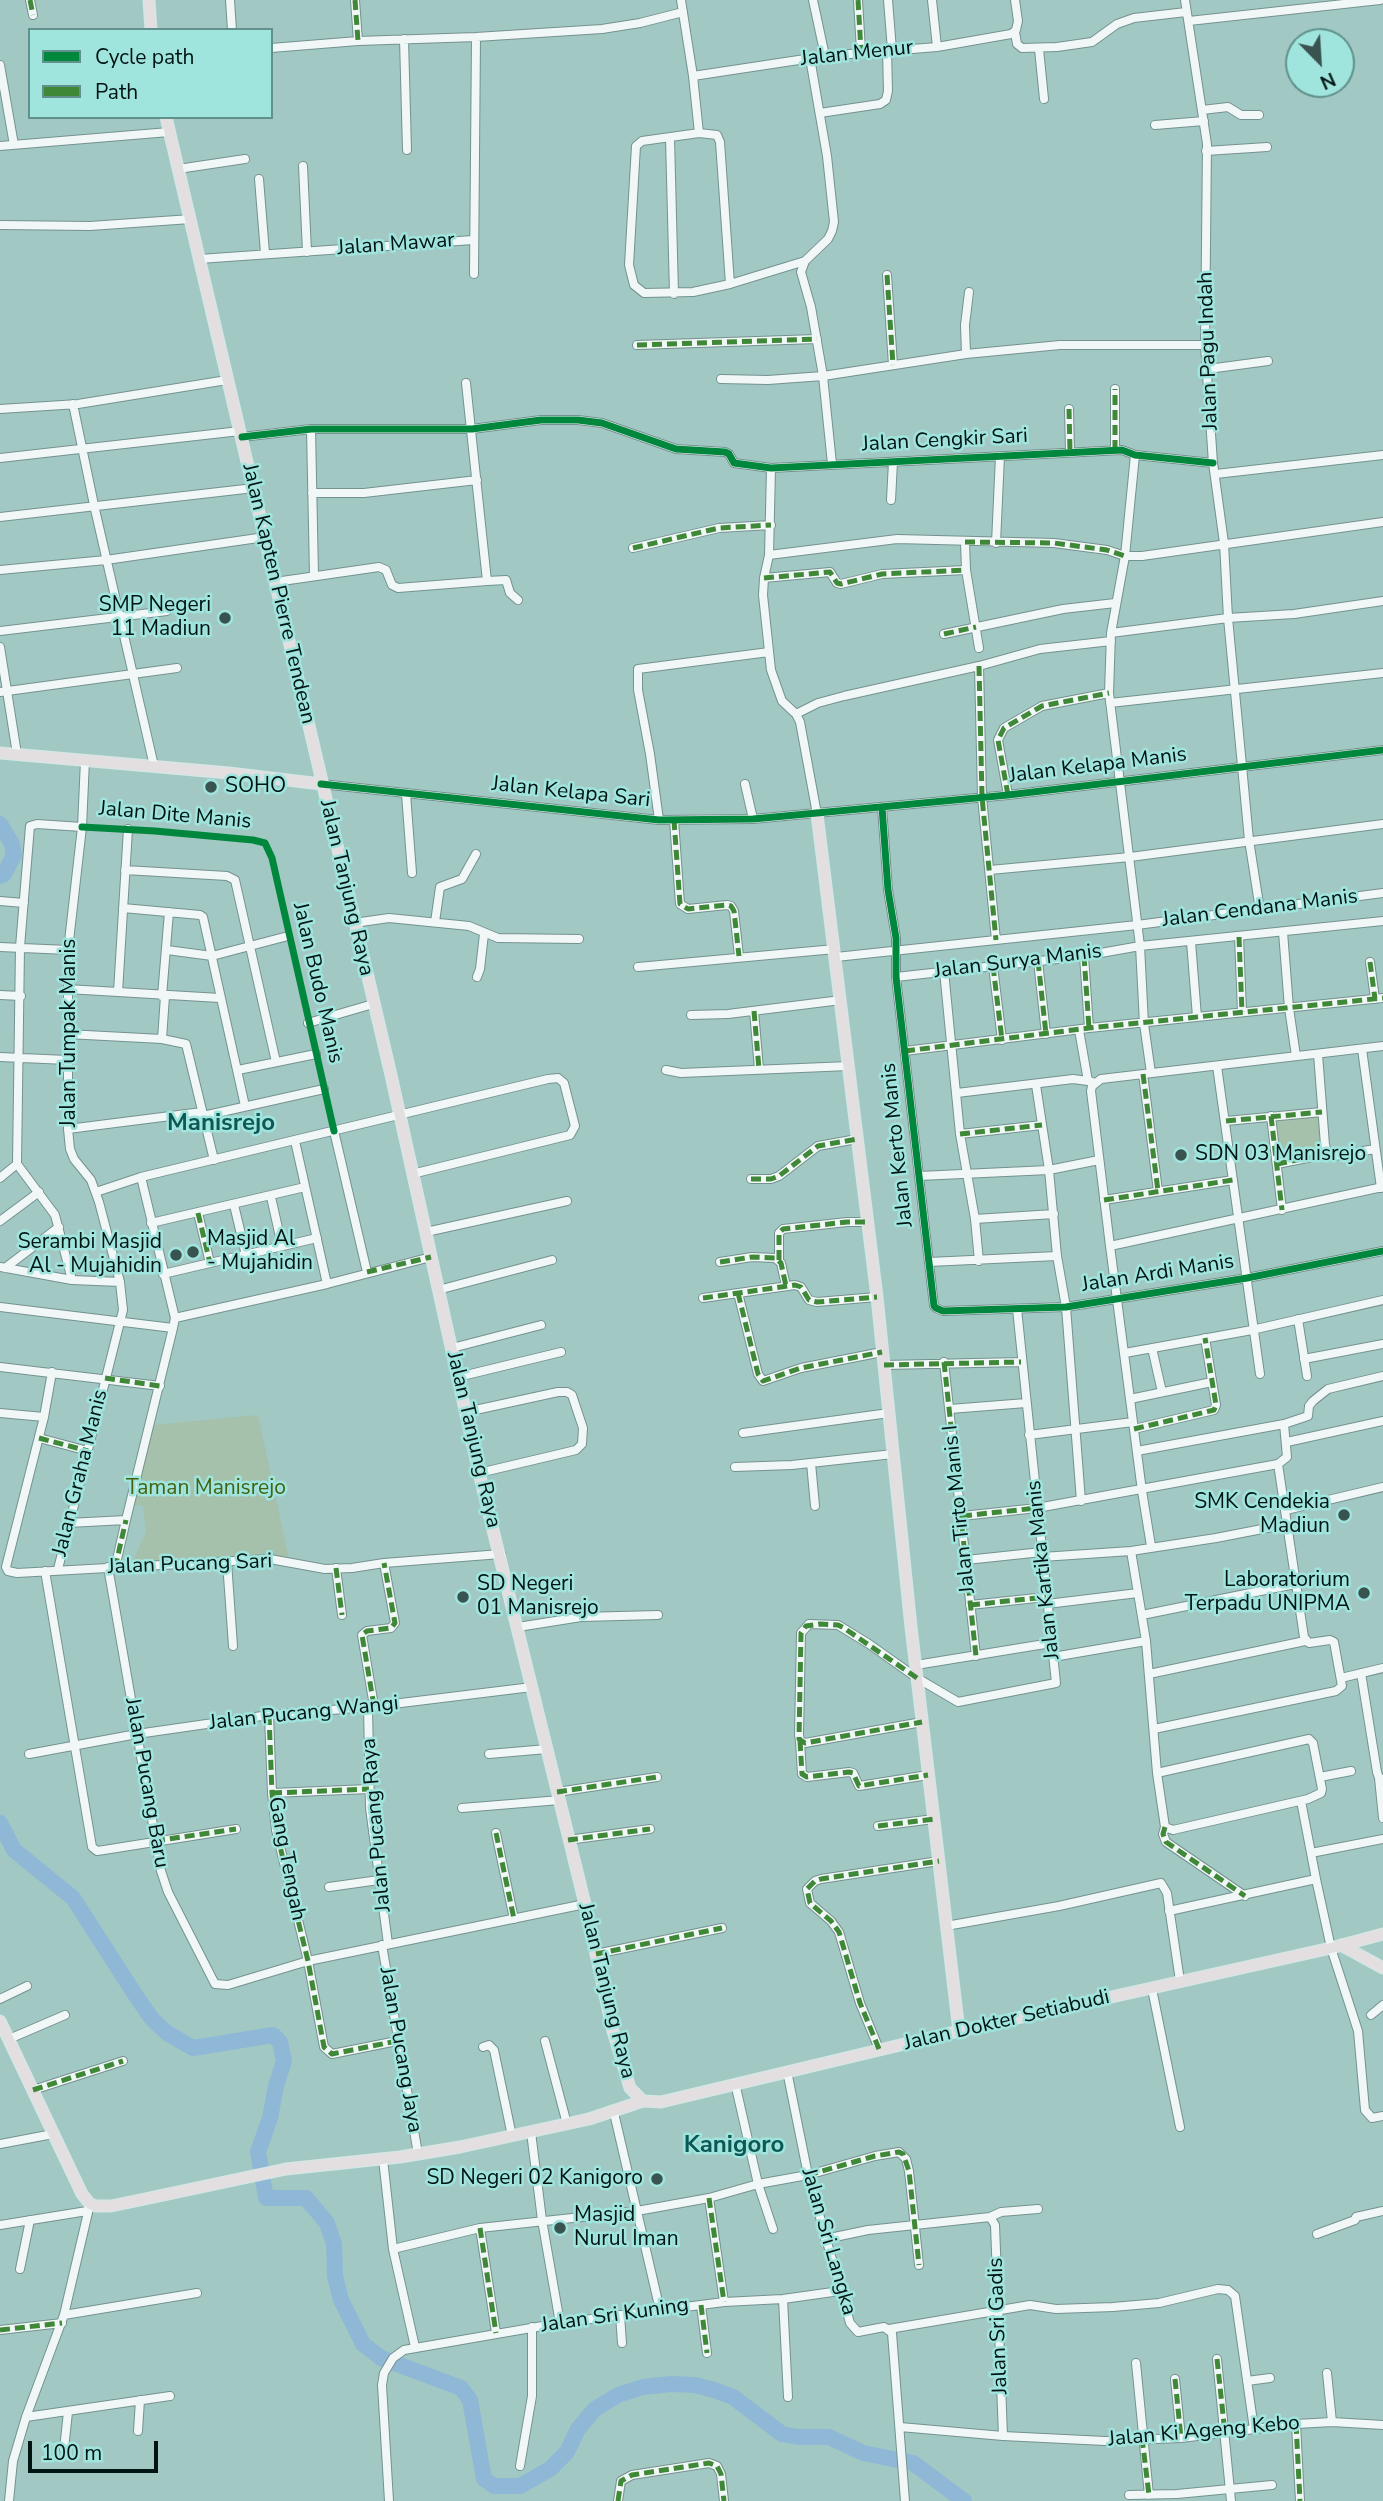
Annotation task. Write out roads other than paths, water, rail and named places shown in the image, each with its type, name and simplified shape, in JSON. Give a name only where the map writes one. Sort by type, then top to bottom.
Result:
[{"type":"main road","points":[[149,0],[151,28]]},
{"type":"main road","name":"Jalan Kapten Pierre Tendean","points":[[166,119],[321,785]]},
{"type":"main road","points":[[0,753],[154,766],[321,785]]},
{"type":"main road","name":"Jalan Tanjung Raya","points":[[321,785],[426,1232],[479,1473],[501,1554],[618,2052],[627,2081],[638,2098]]},
{"type":"main road","points":[[817,814],[877,1297],[917,1678],[959,2031]]},
{"type":"main road","name":"Jalan Dokter Setiabudi","points":[[89,2208],[111,2206],[286,2169],[418,2154],[531,2132],[614,2113],[638,2098],[661,2102],[879,2049],[1152,1989],[1383,1934]]},
{"type":"main road","points":[[1336,1946],[1383,1968]]},
{"type":"main road","points":[[0,2021],[89,2208]]},
{"type":"street","points":[[30,0],[33,15]]},
{"type":"street","points":[[230,0],[232,28]]},
{"type":"street","points":[[355,0],[358,41]]},
{"type":"street","points":[[681,0],[699,133]]},
{"type":"street","points":[[813,0],[825,55]]},
{"type":"street","points":[[858,0],[861,51]]},
{"type":"street","points":[[820,113],[855,109],[886,100],[888,0]]},
{"type":"street","points":[[932,0],[937,47]]},
{"type":"street","points":[[1016,0],[1019,46],[1027,49],[1092,42],[1117,24],[1134,18],[1186,12]]},
{"type":"street","name":"Jalan Pagu Indah","points":[[1185,0],[1204,121],[1206,151],[1208,216],[1205,345],[1213,463],[1224,543],[1241,766],[1260,910]]},
{"type":"street","points":[[1287,0],[1289,10]]},
{"type":"street","points":[[1189,21],[1380,0]]},
{"type":"street","points":[[273,48],[602,29],[683,12]]},
{"type":"street","name":"Jalan Menur","points":[[693,76],[825,55],[937,47],[1016,30]]},
{"type":"street","name":"Jalan Mawar","points":[[200,259],[473,240],[476,37]]},
{"type":"street","points":[[404,39],[407,150]]},
{"type":"street","points":[[1040,49],[1044,99]]},
{"type":"street","points":[[730,284],[720,142],[717,135],[699,133],[642,141],[636,146],[629,265],[638,290],[652,294],[674,294],[730,284],[804,261],[828,239],[834,222],[810,58]]},
{"type":"street","points":[[0,65],[14,145]]},
{"type":"street","points":[[1202,110],[1222,107],[1241,115],[1259,115]]},
{"type":"street","points":[[1155,125],[1204,121]]},
{"type":"street","points":[[0,146],[169,132]]},
{"type":"street","points":[[670,138],[674,294]]},
{"type":"street","points":[[1206,151],[1267,147]]},
{"type":"street","points":[[178,169],[245,159]]},
{"type":"street","points":[[303,166],[307,252]]},
{"type":"street","points":[[259,179],[265,253]]},
{"type":"street","points":[[0,225],[90,226],[191,219]]},
{"type":"street","points":[[473,240],[474,274]]},
{"type":"street","points":[[804,261],[802,276],[823,376],[832,464]]},
{"type":"street","points":[[887,275],[893,365]]},
{"type":"street","points":[[966,354],[965,325],[969,292]]},
{"type":"street","points":[[637,345],[817,339]]},
{"type":"street","points":[[721,379],[768,380],[823,376],[966,354],[1060,345],[1205,345]]},
{"type":"street","points":[[1208,369],[1268,361]]},
{"type":"street","points":[[0,409],[74,404],[228,380]]},
{"type":"street","points":[[466,383],[487,581]]},
{"type":"street","points":[[1115,389],[1118,450],[1135,455],[1213,463]]},
{"type":"street","points":[[74,404],[94,505],[154,766]]},
{"type":"street","points":[[1069,409],[1070,451]]},
{"type":"street","name":"Jalan Cengkir Sari","points":[[0,458],[82,448],[311,429],[472,429],[541,420],[578,419],[602,423],[676,449],[725,452],[734,463],[771,468],[1118,450]]},
{"type":"street","points":[[311,429],[314,575]]},
{"type":"street","points":[[1135,455],[1125,556],[1111,637],[1109,693],[1140,946],[1147,1074],[1158,1191]]},
{"type":"street","points":[[1216,474],[1383,455]]},
{"type":"street","points":[[996,543],[1000,456]]},
{"type":"street","points":[[891,500],[893,462]]},
{"type":"street","points":[[771,468],[771,524],[763,595],[769,652],[776,688],[782,701],[796,714],[800,722],[817,814]]},
{"type":"street","points":[[312,493],[374,492],[477,480]]},
{"type":"street","points":[[0,517],[254,488]]},
{"type":"street","points":[[769,555],[897,539],[1054,543],[1107,550],[1125,556],[1142,556],[1383,522]]},
{"type":"street","points":[[633,548],[719,528],[771,524]]},
{"type":"street","points":[[0,570],[106,559],[265,537]]},
{"type":"street","points":[[965,542],[966,570],[979,648]]},
{"type":"street","points":[[275,582],[379,567],[386,570],[392,585],[398,588],[506,580],[509,593],[518,600]]},
{"type":"street","points":[[764,578],[830,572],[837,583],[841,584],[882,574],[966,570]]},
{"type":"street","points":[[796,714],[818,703],[844,696],[979,666],[1040,649],[1228,618],[1293,614],[1383,601]]},
{"type":"street","points":[[944,634],[1063,609],[1115,603]]},
{"type":"street","points":[[0,631],[167,611]]},
{"type":"street","points":[[0,647],[4,692],[18,754]]},
{"type":"street","points":[[659,820],[638,690],[638,668],[769,652]]},
{"type":"street","points":[[979,666],[982,797],[996,940]]},
{"type":"street","points":[[4,692],[177,668]]},
{"type":"street","points":[[1110,703],[1383,673]]},
{"type":"street","points":[[1008,795],[998,740],[1004,727],[1042,706],[1109,693]]},
{"type":"street","name":"Jalan Kelapa Manis","points":[[817,814],[1119,783],[1383,750]]},
{"type":"street","name":"Jalan Tumpak Manis","points":[[85,760],[82,827],[68,950],[68,1129],[74,1159],[91,1180],[96,1192],[123,1297],[121,1321],[105,1378]]},
{"type":"street","points":[[745,783],[753,819]]},
{"type":"street","name":"Jalan Kelapa Sari","points":[[321,785],[659,820],[753,819],[817,814]]},
{"type":"street","points":[[406,794],[412,873]]},
{"type":"street","name":"Jalan Kerto Manis","points":[[882,807],[888,890],[896,949],[896,977],[936,1308]]},
{"type":"street","points":[[674,820],[680,904],[688,909],[731,906],[739,957]]},
{"type":"street","points":[[72,1280],[55,1216],[17,1164],[20,947],[31,824],[82,827]]},
{"type":"street","points":[[990,870],[1130,856],[1383,824]]},
{"type":"street","points":[[118,992],[128,829]]},
{"type":"street","points":[[435,922],[440,887],[462,879],[476,854]]},
{"type":"street","points":[[125,870],[227,876],[235,880],[276,1062]]},
{"type":"street","name":"Jalan Cendana Manis","points":[[638,967],[739,957],[836,953],[996,940],[1137,925],[1383,893]]},
{"type":"street","points":[[0,901],[24,903]]},
{"type":"street","points":[[123,908],[203,917],[245,1106]]},
{"type":"street","points":[[162,1040],[169,912]]},
{"type":"street","points":[[354,923],[389,918],[469,926],[498,938],[579,939]]},
{"type":"street","name":"Jalan Surya Manis","points":[[896,977],[1084,956],[1140,946],[1383,921]]},
{"type":"street","points":[[1283,932],[1296,1056]]},
{"type":"street","points":[[477,977],[484,934]]},
{"type":"street","points":[[167,950],[212,956],[288,936]]},
{"type":"street","points":[[1239,937],[1241,1012]]},
{"type":"street","points":[[1191,942],[1197,1017]]},
{"type":"street","points":[[0,947],[68,950]]},
{"type":"street","points":[[1084,956],[1089,1028]]},
{"type":"street","points":[[1038,961],[1046,1034]]},
{"type":"street","points":[[905,1051],[1089,1028],[1379,998],[1370,962]]},
{"type":"street","points":[[993,966],[1002,1040]]},
{"type":"street","points":[[944,971],[960,1134],[975,1219],[979,1261]]},
{"type":"street","points":[[67,989],[220,998]]},
{"type":"street","points":[[0,995],[21,996]]},
{"type":"street","points":[[691,1015],[754,1011],[841,1000]]},
{"type":"street","points":[[309,1023],[373,1004]]},
{"type":"street","points":[[754,1011],[759,1069]]},
{"type":"street","points":[[1079,1030],[1091,1082],[1133,1426],[1151,1546]]},
{"type":"street","points":[[67,1034],[162,1040],[181,1042],[187,1046],[214,1160]]},
{"type":"street","points":[[957,1093],[1073,1079],[1091,1082],[1383,1046]]},
{"type":"street","points":[[1110,1246],[1382,1187],[1362,1049]]},
{"type":"street","points":[[238,1070],[316,1054]]},
{"type":"street","points":[[1318,1054],[1327,1154],[1332,1158],[1375,1150]]},
{"type":"street","points":[[0,1057],[67,1060]]},
{"type":"street","points":[[666,1070],[681,1073],[849,1066]]},
{"type":"street","points":[[1217,1066],[1260,1374]]},
{"type":"street","points":[[96,1192],[141,1177],[399,1115],[558,1078],[564,1083],[575,1122],[572,1133],[412,1174]]},
{"type":"street","points":[[1036,1084],[1049,1170],[1057,1256],[1066,1307],[1081,1501]]},
{"type":"street","points":[[68,1129],[203,1114],[324,1089]]},
{"type":"street","points":[[1226,1121],[1322,1112]]},
{"type":"street","points":[[1271,1116],[1282,1210]]},
{"type":"street","points":[[960,1134],[1042,1125]]},
{"type":"street","points":[[334,1131],[367,1272]]},
{"type":"street","points":[[751,1179],[779,1177],[818,1146],[857,1139]]},
{"type":"street","points":[[295,1141],[327,1283]]},
{"type":"street","points":[[1276,1164],[1327,1154]]},
{"type":"street","points":[[919,1176],[1049,1170],[1099,1160]]},
{"type":"street","points":[[0,1178],[17,1164]]},
{"type":"street","points":[[112,1567],[160,1386],[175,1318],[141,1177]]},
{"type":"street","points":[[1104,1200],[1233,1180]]},
{"type":"street","points":[[151,1223],[305,1187]]},
{"type":"street","points":[[0,1221],[39,1192]]},
{"type":"street","points":[[271,1196],[282,1246]]},
{"type":"street","points":[[426,1232],[567,1201]]},
{"type":"street","points":[[234,1205],[246,1255]]},
{"type":"street","points":[[198,1213],[210,1263]]},
{"type":"street","points":[[975,1219],[1054,1214]]},
{"type":"street","points":[[786,1286],[779,1260],[779,1233],[783,1230],[847,1222],[867,1222]]},
{"type":"street","points":[[3,1268],[59,1227]]},
{"type":"street","points":[[163,1274],[317,1238]]},
{"type":"street","name":"Jalan Ardi Manis","points":[[936,1308],[943,1311],[1066,1307],[1247,1278],[1383,1251]]},
{"type":"street","points":[[720,1262],[767,1256],[779,1260]]},
{"type":"street","points":[[929,1262],[1057,1256]]},
{"type":"street","points":[[175,1318],[430,1257]]},
{"type":"street","points":[[438,1290],[552,1261]]},
{"type":"street","points":[[3,1268],[72,1280],[120,1282]]},
{"type":"street","points":[[702,1298],[799,1285],[809,1300],[817,1302],[877,1297]]},
{"type":"street","points":[[738,1293],[758,1374],[763,1381],[801,1368],[882,1352]]},
{"type":"street","points":[[1125,1353],[1383,1300]]},
{"type":"street","points":[[0,1307],[173,1328]]},
{"type":"street","name":"Jalan Kartika Manis","points":[[917,1678],[958,1702],[965,1703],[1056,1683],[1017,1309]]},
{"type":"street","points":[[1298,1319],[1307,1376]]},
{"type":"street","points":[[452,1348],[541,1325]]},
{"type":"street","points":[[1029,1435],[1133,1426],[1214,1410],[1216,1405],[1205,1338]]},
{"type":"street","points":[[1304,1359],[1383,1344]]},
{"type":"street","points":[[1152,1348],[1162,1392]]},
{"type":"street","points":[[458,1377],[561,1352]]},
{"type":"street","name":"Jalan Tirto Manis I","points":[[944,1362],[976,1656]]},
{"type":"street","points":[[884,1365],[1021,1362]]},
{"type":"street","points":[[0,1367],[160,1386]]},
{"type":"street","points":[[52,1372],[39,1438],[88,1451]]},
{"type":"street","points":[[1137,1451],[1284,1424],[1308,1416],[1309,1406],[1328,1389],[1383,1376]]},
{"type":"street","name":"Jalan Graha Manis","points":[[58,1569],[105,1378]]},
{"type":"street","points":[[1130,1399],[1212,1382]]},
{"type":"street","points":[[466,1412],[567,1392],[572,1395],[583,1428],[582,1444],[576,1450],[479,1473]]},
{"type":"street","points":[[950,1409],[1026,1403]]},
{"type":"street","points":[[0,1413],[44,1417]]},
{"type":"street","points":[[743,1433],[889,1413]]},
{"type":"street","points":[[1287,1442],[1383,1421]]},
{"type":"street","points":[[962,1516],[1037,1508],[1142,1491],[1278,1464],[1287,1457],[1284,1424]]},
{"type":"street","name":"Jalan Pucang Sari","points":[[39,1438],[6,1567],[8,1571],[17,1573],[270,1559],[303,1566],[336,1568],[501,1554]]},
{"type":"street","points":[[735,1467],[811,1463],[893,1454]]},
{"type":"street","points":[[811,1463],[815,1506]]},
{"type":"street","points":[[1278,1464],[1306,1641]]},
{"type":"street","points":[[1286,1510],[1383,1487]]},
{"type":"street","points":[[68,1523],[126,1520]]},
{"type":"street","points":[[966,1560],[1131,1550],[1288,1524]]},
{"type":"street","points":[[1131,1550],[1146,1641],[1157,1773],[1165,1827],[1163,1834],[1166,1842],[1245,1896]]},
{"type":"street","points":[[227,1562],[233,1646]]},
{"type":"street","name":"Jalan Pucang Raya","points":[[384,1563],[395,1623],[391,1628],[367,1631],[362,1635],[371,1706],[369,1789],[385,1945]]},
{"type":"street","name":"Jalan Pucang Baru","points":[[112,1567],[155,1841],[168,1892],[212,1980],[219,1986],[308,1961]]},
{"type":"street","points":[[336,1568],[342,1615]]},
{"type":"street","points":[[45,1571],[92,1847],[97,1851],[236,1829]]},
{"type":"street","points":[[1142,1615],[1295,1584]]},
{"type":"street","points":[[970,1605],[1138,1593]]},
{"type":"street","points":[[518,1627],[581,1617],[658,1615]]},
{"type":"street","points":[[917,1678],[845,1628],[829,1624],[806,1626],[801,1633],[800,1741],[803,1776],[849,1772],[853,1773],[859,1786],[928,1775]]},
{"type":"street","points":[[1149,1674],[1306,1641],[1309,1643],[1330,1640],[1334,1642],[1342,1686],[1336,1691],[1154,1729]]},
{"type":"street","points":[[1053,1657],[1146,1641]]},
{"type":"street","points":[[916,1665],[1051,1643]]},
{"type":"street","points":[[1341,1678],[1383,1668]]},
{"type":"street","points":[[1361,1673],[1381,1778],[1383,1818]]},
{"type":"street","name":"Jalan Pucang Wangi","points":[[29,1754],[137,1734],[269,1715],[532,1687]]},
{"type":"street","name":"Gang Tengah","points":[[269,1715],[272,1793],[281,1855],[308,1961],[326,2051],[332,2054],[397,2041]]},
{"type":"street","points":[[800,1741],[805,1743],[922,1722]]},
{"type":"street","points":[[1157,1773],[1309,1740],[1313,1744],[1320,1777],[1321,1793],[1301,1801],[1173,1830],[1165,1827]]},
{"type":"street","points":[[489,1754],[547,1749]]},
{"type":"street","points":[[1320,1777],[1351,1771]]},
{"type":"street","points":[[463,1808],[558,1796],[657,1777]]},
{"type":"street","points":[[272,1793],[369,1789]]},
{"type":"street","points":[[1301,1801],[1316,1879],[1358,2031],[1365,2110],[1372,2118],[1383,2116]]},
{"type":"street","points":[[878,1826],[934,1819]]},
{"type":"street","points":[[568,1840],[650,1829]]},
{"type":"street","points":[[496,1833],[514,1919]]},
{"type":"street","points":[[1311,1853],[1383,1839]]},
{"type":"street","points":[[879,2049],[860,2003],[839,1932],[831,1921],[810,1903],[807,1889],[815,1881],[939,1861]]},
{"type":"street","points":[[1169,1911],[1316,1879]]},
{"type":"street","points":[[329,1887],[379,1880]]},
{"type":"street","points":[[946,1926],[1164,1884],[1180,1981]]},
{"type":"street","points":[[308,1961],[585,1904]]},
{"type":"street","points":[[596,1954],[722,1928]]},
{"type":"street","name":"Jalan Pucang Jaya","points":[[385,1945],[397,2041],[418,2154]]},
{"type":"street","points":[[0,1999],[27,1986]]},
{"type":"street","points":[[1152,1989],[1180,2127]]},
{"type":"street","points":[[1371,2015],[1383,2005]]},
{"type":"street","points":[[9,2039],[65,2015]]},
{"type":"street","points":[[545,2041],[567,2124]]},
{"type":"street","points":[[482,2047],[489,2045],[494,2050],[512,2136]]},
{"type":"street","points":[[33,2090],[123,2061]]},
{"type":"street","name":"Jalan Sri Langka","points":[[787,2071],[808,2175],[840,2291],[855,2331],[863,2333],[878,2327],[889,2329]]},
{"type":"street","points":[[734,2083],[758,2184],[773,2229]]},
{"type":"street","points":[[614,2113],[660,2310]]},
{"type":"street","points":[[531,2132],[542,2220],[560,2323]]},
{"type":"street","points":[[0,2144],[53,2134]]},
{"type":"street","points":[[393,2249],[480,2228],[637,2211],[709,2198],[899,2152],[903,2154],[909,2171],[919,2265]]},
{"type":"street","points":[[383,2159],[393,2249],[415,2347]]},
{"type":"street","points":[[709,2198],[724,2302]]},
{"type":"street","points":[[0,2225],[89,2208],[63,2319],[26,2417],[13,2461],[9,2501]]},
{"type":"street","points":[[825,2239],[869,2230],[1038,2209]]},
{"type":"street","points":[[1317,2234],[1366,2214],[1383,2211]]},
{"type":"street","name":"Jalan Sri Gadis","points":[[990,2217],[995,2225],[1003,2436]]},
{"type":"street","points":[[20,2269],[30,2220]]},
{"type":"street","points":[[480,2228],[495,2333]]},
{"type":"street","points":[[905,2501],[893,2339],[889,2329],[1030,2305],[1056,2309],[1113,2307],[1158,2303],[1218,2289],[1228,2290],[1235,2296],[1254,2429]]},
{"type":"street","name":"Jalan Sri Kuning","points":[[389,2501],[383,2408],[384,2373],[393,2358],[404,2350],[560,2323],[724,2302],[783,2299],[840,2291]]},
{"type":"street","points":[[0,2330],[197,2292]]},
{"type":"street","points":[[783,2299],[788,2397]]},
{"type":"street","points":[[701,2305],[707,2353]]},
{"type":"street","points":[[620,2315],[622,2343]]},
{"type":"street","points":[[520,2466],[532,2396],[532,2327]]},
{"type":"street","points":[[1217,2359],[1231,2501]]},
{"type":"street","points":[[1136,2363],[1149,2495]]},
{"type":"street","points":[[1327,2373],[1332,2422]]},
{"type":"street","points":[[1175,2378],[1181,2438]]},
{"type":"street","points":[[1247,2381],[1269,2378]]},
{"type":"street","points":[[26,2417],[170,2396]]},
{"type":"street","points":[[138,2431],[140,2400]]},
{"type":"street","points":[[64,2449],[68,2412]]},
{"type":"street","points":[[1296,2424],[1300,2501]]},
{"type":"street","name":"Jalan Ki Ageng Kebo","points":[[900,2427],[1105,2441],[1181,2438],[1296,2424],[1380,2424]]},
{"type":"street","points":[[618,2501],[621,2480],[632,2475],[709,2463],[716,2466],[721,2474],[724,2501]]},
{"type":"street","points":[[1129,2495],[1231,2490],[1272,2485]]},
{"type":"waterway","points":[[0,824],[12,844],[14,855],[4,874],[0,876]]},
{"type":"waterway","points":[[0,1823],[14,1850],[73,1898],[152,2019],[167,2033],[193,2048],[273,2035],[280,2042],[284,2061],[270,2118],[258,2152],[266,2198],[306,2198],[327,2223],[334,2244],[335,2276],[341,2300],[363,2344],[381,2358],[461,2388],[470,2400],[484,2479],[494,2486],[520,2486],[550,2469],[567,2452],[578,2429],[595,2409],[618,2395],[643,2387],[695,2385],[733,2397],[782,2434],[829,2437],[863,2453],[913,2463],[964,2501]]},
{"type":"place","name":"SMP Negeri 11 Madiun","points":[[225,618]]},
{"type":"place","name":"SOHO","points":[[211,787]]},
{"type":"place","name":"SDN 03 Manisrejo","points":[[1181,1155]]},
{"type":"place","name":"Masjid Al - Mujahidin","points":[[193,1252]]},
{"type":"place","name":"Serambi Masjid Al - Mujahidin","points":[[176,1255]]},
{"type":"place","name":"SMK Cendekia Madiun","points":[[1344,1515]]},
{"type":"place","name":"Laboratorium Terpadu UNIPMA","points":[[1364,1593]]},
{"type":"place","name":"SD Negeri 01 Manisrejo","points":[[463,1597]]},
{"type":"place","name":"SD Negeri 02 Kanigoro","points":[[657,2179]]},
{"type":"place","name":"Masjid Nurul Iman","points":[[560,2228]]},
{"type":"district","name":"Manisrejo","points":[[221,1124]]},
{"type":"district","name":"Kanigoro","points":[[734,2146]]},
{"type":"park label","name":"Taman Manisrejo","points":[[206,1489]]}]
